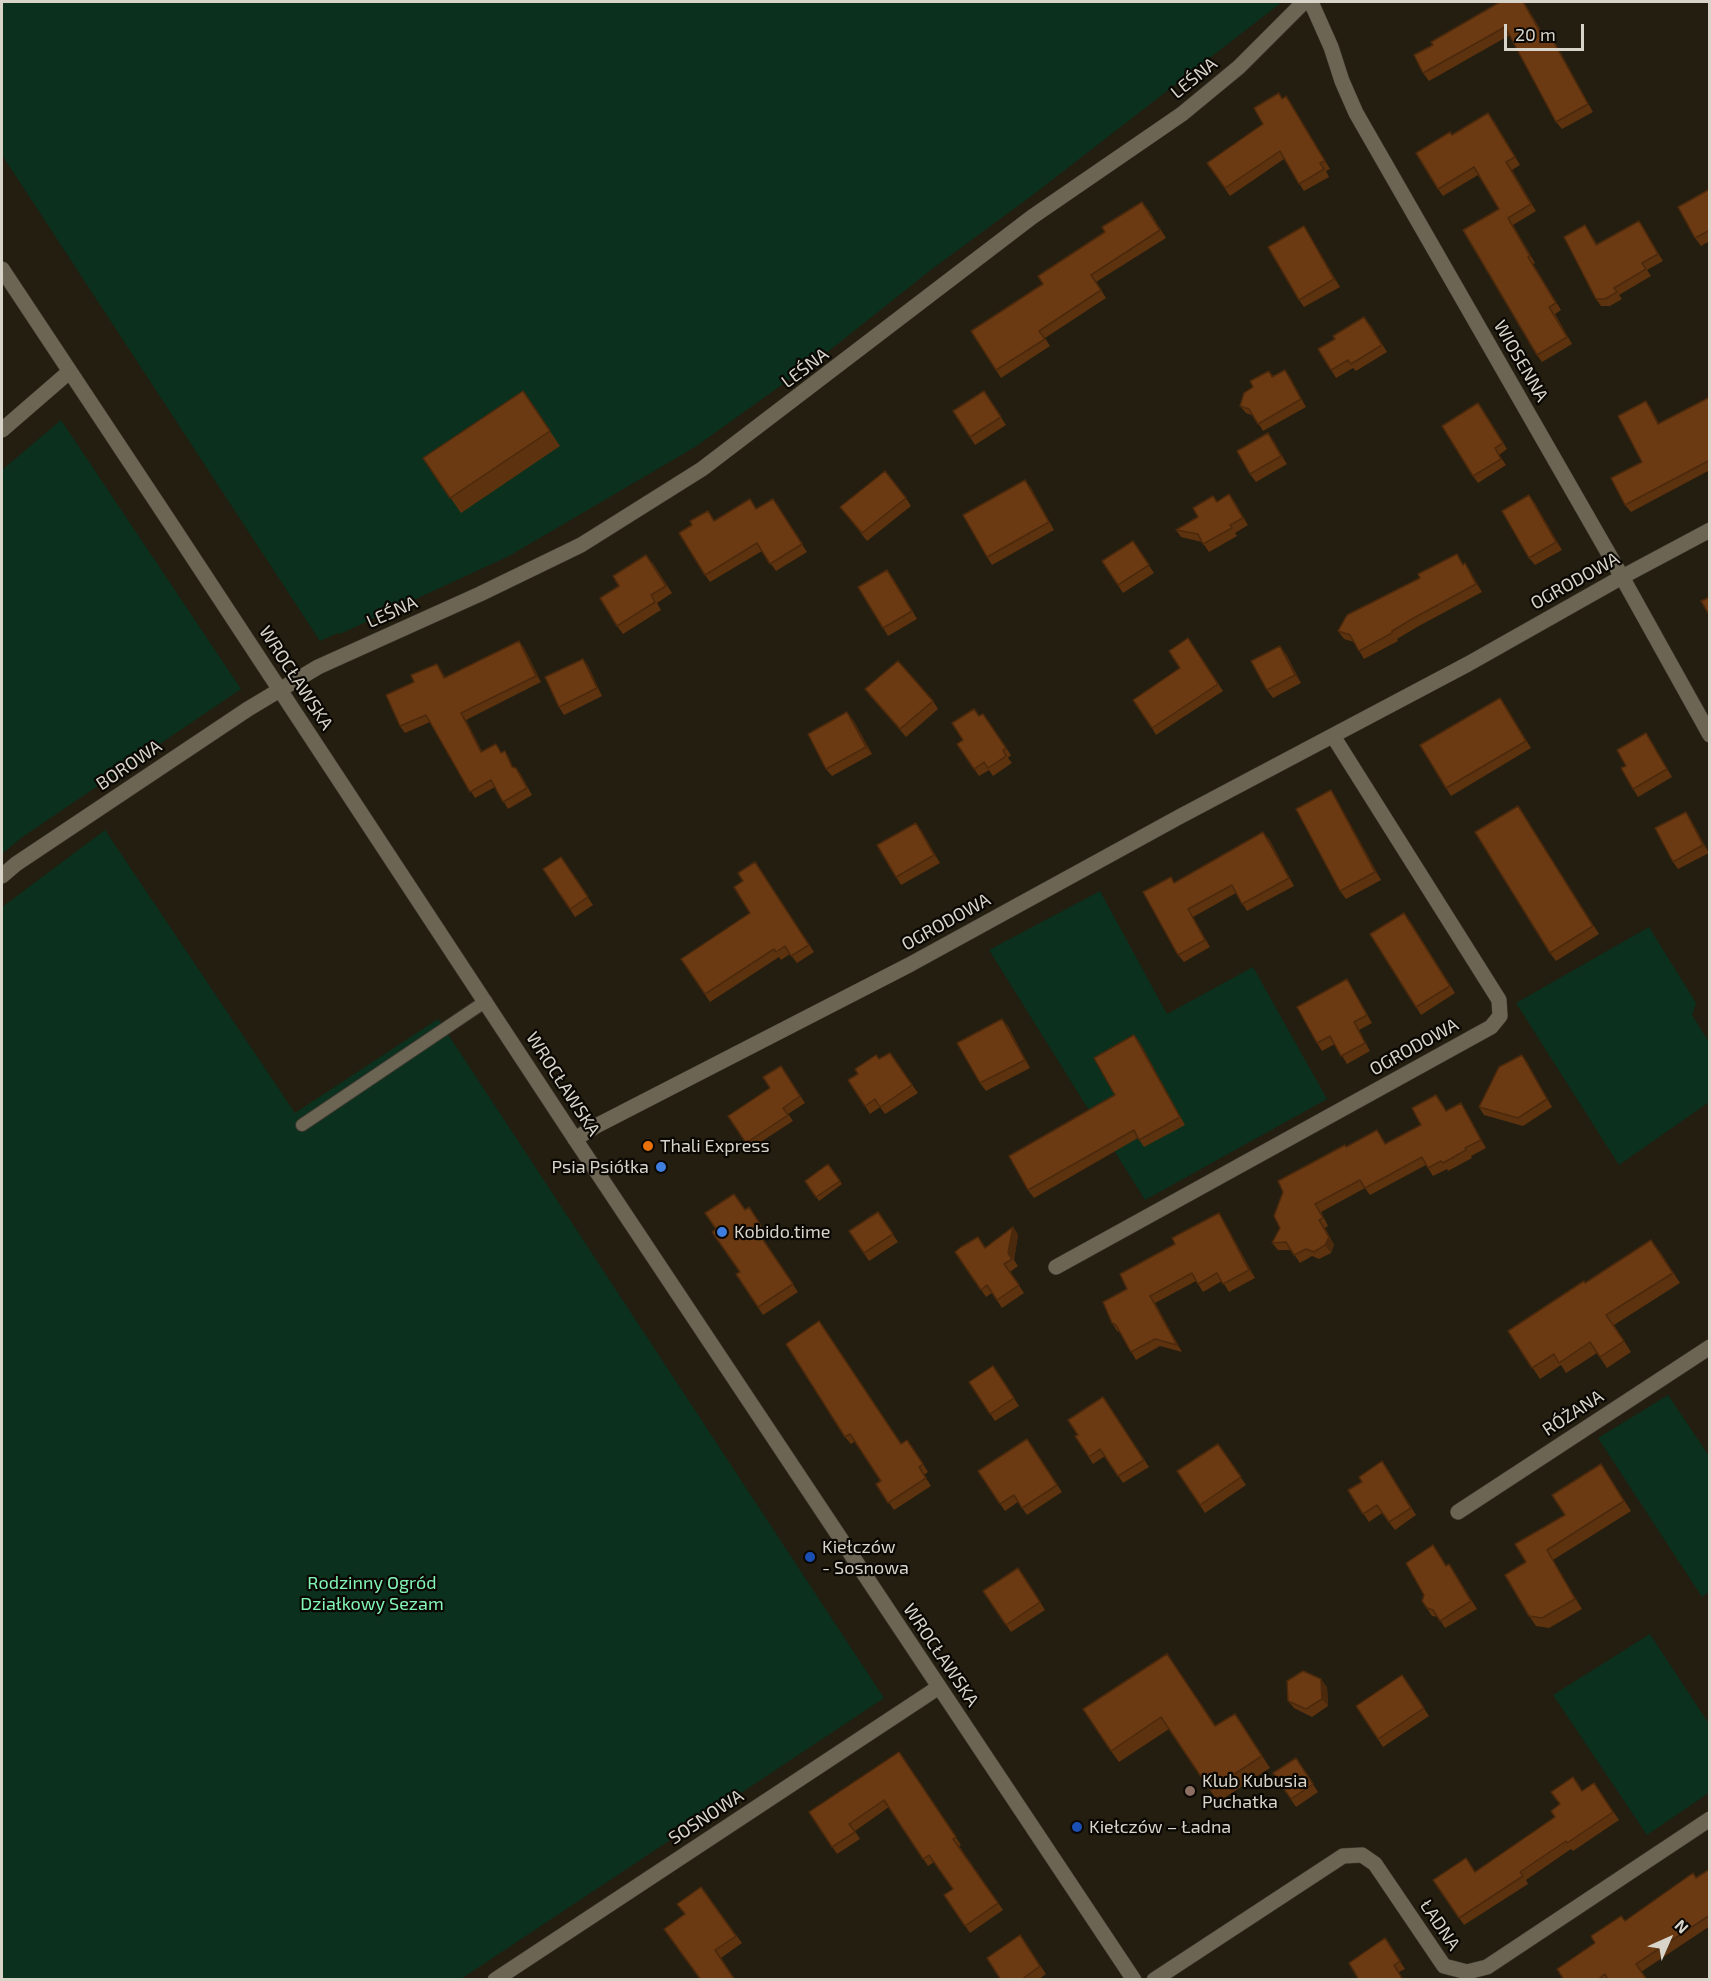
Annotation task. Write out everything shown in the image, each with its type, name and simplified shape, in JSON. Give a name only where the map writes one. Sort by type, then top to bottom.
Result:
[{"type":"street","name":"LEŚNA","points":[[280,690],[318,667],[489,590],[581,545],[702,469],[1032,217],[1182,114],[1239,67],[1304,2]]},
{"type":"street","name":"WIOSENNA","points":[[1311,2],[1356,113],[1622,576],[1710,735]]},
{"type":"street","name":"WROCŁAWSKA","points":[[2,269],[575,1139],[1134,1980]]},
{"type":"street","points":[[2,430],[69,372]]},
{"type":"street","name":"OGRODOWA","points":[[575,1139],[596,1126],[909,965],[1179,817],[1468,664],[1622,576],[1710,530]]},
{"type":"street","name":"BOROWA","points":[[2,876],[16,864],[280,690]]},
{"type":"street","name":"OGRODOWA","points":[[1056,1267],[1491,1027],[1500,1016],[1499,1000],[1333,736]]},
{"type":"street","name":"RÓŻANA","points":[[1458,1512],[1710,1347]]},
{"type":"street","name":"SOSNOWA","points":[[495,1980],[939,1688]]},
{"type":"street","name":"ŁADNA","points":[[1154,1980],[1343,1856],[1362,1855],[1375,1864],[1444,1966],[1467,1972],[1487,1967],[1710,1819]]},
{"type":"lane","points":[[302,1125],[486,1001]]},
{"type":"green space","points":[[2,2],[1282,2],[1034,194],[932,269],[825,354],[695,447],[509,556],[340,634],[320,641],[2,155]]},
{"type":"green space","points":[[61,420],[241,689],[21,838],[2,854],[2,470]]},
{"type":"green space","name":"Rodzinny Ogród Działkowy Sezam","points":[[105,830],[295,1113],[438,1019],[884,1698],[461,1979],[2,1980],[2,907]]},
{"type":"green space","points":[[1100,891],[1167,1014],[1253,967],[1327,1099],[1145,1200],[989,950]]},
{"type":"green space","points":[[1649,927],[1696,1003],[1692,1015],[1709,1042],[1709,1102],[1619,1165],[1516,1003]]},
{"type":"green space","points":[[1668,1395],[1709,1456],[1709,1592],[1702,1597],[1598,1438]]},
{"type":"green space","points":[[1650,1634],[1709,1724],[1710,1792],[1647,1835],[1553,1695]]},
{"type":"building","points":[[1500,2],[1523,2],[1546,42],[1552,39],[1588,104],[1556,122],[1505,27],[1423,73],[1414,55],[1433,45],[1431,42]]},
{"type":"building","points":[[1279,93],[1282,99],[1286,96],[1325,161],[1320,163],[1324,169],[1299,184],[1280,151],[1225,188],[1207,163],[1263,124],[1254,108]]},
{"type":"building","points":[[1488,113],[1515,157],[1506,162],[1531,204],[1508,218],[1556,303],[1549,307],[1567,337],[1537,355],[1463,230],[1499,209],[1474,167],[1438,189],[1416,153],[1450,132],[1452,135]]},
{"type":"building","points":[[1710,189],[1710,230],[1695,238],[1678,207]]},
{"type":"building","points":[[1142,202],[1160,230],[1091,275],[1101,290],[1039,331],[1045,339],[996,370],[971,331],[1043,284],[1038,276],[1105,232],[1102,227]]},
{"type":"building","points":[[1639,221],[1658,254],[1642,263],[1646,269],[1614,288],[1617,292],[1605,299],[1596,299],[1564,237],[1585,225],[1596,245]]},
{"type":"building","points":[[1304,226],[1334,279],[1299,300],[1268,247]]},
{"type":"building","points":[[1364,317],[1382,345],[1351,364],[1348,360],[1331,370],[1318,349],[1335,339],[1333,336]]},
{"type":"building","points":[[1285,370],[1301,399],[1258,424],[1249,409],[1240,406],[1244,393],[1253,387],[1250,381],[1269,371],[1272,377]]},
{"type":"building","points":[[523,391],[550,431],[450,498],[423,458]]},
{"type":"building","points":[[984,391],[1001,417],[970,437],[953,411]]},
{"type":"building","points":[[1710,397],[1710,460],[1625,505],[1611,478],[1642,462],[1618,416],[1646,401],[1658,424]]},
{"type":"building","points":[[1478,403],[1503,443],[1495,448],[1501,459],[1473,476],[1442,426]]},
{"type":"building","points":[[1268,433],[1281,456],[1250,474],[1237,451]]},
{"type":"building","points":[[885,471],[906,498],[862,533],[840,507]]},
{"type":"building","points":[[1025,480],[1049,522],[987,557],[963,515]]},
{"type":"building","points":[[1229,494],[1243,518],[1230,525],[1232,528],[1203,544],[1198,534],[1176,530],[1198,517],[1193,508],[1213,496],[1217,502]]},
{"type":"building","points":[[1529,495],[1556,542],[1529,558],[1502,511]]},
{"type":"building","points":[[750,499],[756,509],[773,499],[802,544],[770,564],[757,543],[705,575],[679,533],[692,525],[690,521],[708,511],[714,521]]},
{"type":"building","points":[[1133,541],[1149,565],[1118,585],[1102,561]]},
{"type":"building","points":[[1457,554],[1463,565],[1465,563],[1476,584],[1359,651],[1350,635],[1338,631],[1347,615],[1420,578],[1418,574]]},
{"type":"building","points":[[646,555],[666,586],[651,595],[655,602],[617,626],[600,598],[619,586],[613,576]]},
{"type":"building","points":[[887,570],[912,611],[883,628],[858,587]]},
{"type":"building","points":[[1710,597],[1710,616],[1701,601]]},
{"type":"building","points":[[1188,638],[1218,684],[1152,728],[1133,700],[1180,668],[1169,651]]},
{"type":"building","points":[[519,641],[536,676],[461,713],[481,752],[496,744],[501,753],[505,751],[512,767],[516,768],[527,788],[503,802],[491,780],[470,792],[426,715],[400,726],[386,695],[414,682],[411,675],[437,664],[444,678]]},
{"type":"building","points":[[1280,646],[1295,675],[1267,690],[1251,661]]},
{"type":"building","points":[[583,659],[597,688],[559,707],[545,677]]},
{"type":"building","points":[[898,661],[933,701],[900,729],[865,689]]},
{"type":"building","points":[[1500,698],[1526,741],[1446,788],[1420,745]]},
{"type":"building","points":[[974,709],[979,716],[983,714],[1006,748],[1003,750],[1006,756],[988,768],[984,762],[974,769],[957,744],[963,740],[952,723]]},
{"type":"building","points":[[847,712],[866,747],[826,769],[808,734]]},
{"type":"building","points":[[1646,733],[1667,769],[1633,789],[1621,768],[1626,766],[1617,750]]},
{"type":"building","points":[[1331,790],[1375,872],[1340,891],[1296,809]]},
{"type":"building","points":[[1518,806],[1593,926],[1550,953],[1475,832]]},
{"type":"building","points":[[1686,812],[1703,845],[1673,862],[1655,828]]},
{"type":"building","points":[[916,823],[934,855],[896,877],[877,845]]},
{"type":"building","points":[[1263,832],[1289,878],[1242,904],[1232,885],[1188,909],[1205,940],[1178,955],[1143,892],[1171,877],[1174,883]]},
{"type":"building","points":[[561,857],[588,897],[570,909],[543,869]]},
{"type":"building","points":[[755,862],[809,945],[791,956],[785,946],[776,952],[774,949],[705,994],[681,959],[750,913],[734,887],[743,881],[738,873]]},
{"type":"building","points":[[1404,913],[1450,986],[1416,1007],[1370,934]]},
{"type":"building","points":[[1347,979],[1367,1015],[1354,1022],[1365,1043],[1341,1056],[1330,1036],[1317,1043],[1297,1007]]},
{"type":"building","points":[[1002,1019],[1025,1060],[980,1083],[957,1043]]},
{"type":"building","points":[[1134,1035],[1180,1117],[1139,1140],[1134,1130],[1028,1190],[1009,1156],[1115,1095],[1094,1058]]},
{"type":"building","points":[[890,1053],[912,1085],[880,1107],[875,1099],[865,1106],[848,1080],[858,1074],[855,1069],[876,1055],[879,1059]]},
{"type":"building","points":[[1522,1055],[1547,1099],[1518,1118],[1479,1107],[1499,1067]]},
{"type":"building","points":[[781,1066],[800,1096],[783,1108],[788,1115],[746,1143],[728,1116],[770,1088],[763,1077]]},
{"type":"building","points":[[1436,1095],[1446,1111],[1461,1103],[1481,1140],[1443,1163],[1441,1161],[1428,1168],[1422,1157],[1365,1188],[1360,1180],[1315,1204],[1323,1218],[1319,1220],[1329,1237],[1325,1245],[1314,1252],[1306,1249],[1294,1255],[1286,1242],[1272,1243],[1280,1228],[1274,1216],[1283,1192],[1278,1181],[1377,1130],[1385,1144],[1421,1125],[1412,1108]]},
{"type":"building","points":[[828,1164],[840,1181],[816,1197],[805,1181]]},
{"type":"building","points":[[734,1194],[745,1210],[749,1207],[760,1224],[755,1228],[793,1284],[758,1307],[736,1274],[740,1272],[712,1232],[716,1229],[705,1213]]},
{"type":"building","points":[[878,1212],[893,1234],[864,1253],[849,1231]]},
{"type":"building","points":[[1219,1213],[1249,1270],[1223,1284],[1217,1273],[1198,1284],[1192,1273],[1150,1296],[1177,1345],[1155,1339],[1131,1352],[1116,1325],[1112,1323],[1103,1302],[1127,1289],[1120,1274],[1175,1244],[1172,1238]]},
{"type":"building","points":[[1013,1227],[1008,1253],[1012,1259],[1004,1264],[1019,1285],[997,1300],[987,1285],[981,1290],[955,1252],[978,1237],[985,1248]]},
{"type":"building","points":[[1651,1240],[1673,1273],[1606,1315],[1624,1341],[1600,1357],[1590,1342],[1559,1363],[1554,1354],[1532,1368],[1508,1331]]},
{"type":"building","points":[[819,1321],[901,1444],[907,1440],[923,1464],[919,1467],[926,1478],[888,1503],[876,1484],[881,1481],[850,1434],[845,1437],[786,1344]]},
{"type":"building","points":[[993,1366],[1014,1398],[990,1414],[969,1382]]},
{"type":"building","points":[[1103,1397],[1144,1460],[1118,1476],[1100,1449],[1089,1457],[1075,1436],[1078,1435],[1068,1420]]},
{"type":"building","points":[[1027,1439],[1057,1485],[1022,1508],[1014,1495],[1000,1504],[978,1471]]},
{"type":"building","points":[[1218,1444],[1241,1477],[1200,1505],[1177,1471]]},
{"type":"building","points":[[1382,1461],[1411,1508],[1389,1522],[1377,1505],[1363,1514],[1348,1490],[1362,1482],[1359,1477]]},
{"type":"building","points":[[1601,1464],[1624,1501],[1547,1550],[1575,1599],[1542,1618],[1529,1616],[1505,1575],[1526,1562],[1515,1544],[1565,1515],[1552,1495]]},
{"type":"building","points":[[1433,1545],[1446,1566],[1449,1564],[1471,1601],[1440,1621],[1433,1610],[1427,1608],[1422,1601],[1424,1595],[1406,1563]]},
{"type":"building","points":[[1018,1568],[1040,1602],[1006,1625],[983,1591]]},
{"type":"building","points":[[1167,1654],[1215,1726],[1235,1714],[1262,1756],[1210,1790],[1161,1717],[1111,1751],[1083,1709]]},
{"type":"building","points":[[1303,1671],[1321,1679],[1322,1699],[1306,1709],[1288,1701],[1287,1681]]},
{"type":"building","points":[[1402,1675],[1424,1708],[1378,1739],[1356,1706]]},
{"type":"building","points":[[899,1752],[956,1837],[953,1839],[998,1903],[965,1926],[944,1895],[953,1889],[929,1855],[923,1859],[884,1800],[849,1824],[855,1832],[832,1847],[809,1812]]},
{"type":"building","points":[[1296,1758],[1313,1784],[1291,1799],[1273,1773]]},
{"type":"building","points":[[1573,1777],[1582,1791],[1594,1783],[1613,1812],[1520,1872],[1523,1876],[1459,1918],[1433,1880],[1466,1858],[1475,1872],[1555,1817],[1551,1811],[1560,1804],[1551,1792]]},
{"type":"building","points":[[1710,1869],[1710,1915],[1636,1964],[1647,1980],[1608,1980],[1605,1974],[1597,1980],[1564,1980],[1557,1969],[1595,1943],[1591,1936],[1621,1916],[1625,1921],[1693,1873],[1696,1878]]},
{"type":"building","points":[[701,1887],[736,1936],[715,1950],[735,1980],[701,1980],[664,1929],[685,1914],[677,1904]]},
{"type":"building","points":[[1020,1935],[1040,1966],[1021,1980],[1001,1980],[987,1958]]},
{"type":"building","points":[[1385,1938],[1400,1961],[1394,1965],[1403,1980],[1359,1980],[1349,1963]]},
{"type":"place","name":"Thali Express","points":[[648,1146]]},
{"type":"place","name":"Psia Psiółka","points":[[661,1167]]},
{"type":"place","name":"Kobido.time","points":[[722,1232]]},
{"type":"place","name":"Kiełczów - Sosnowa","points":[[810,1557]]},
{"type":"place","name":"Klub Kubusia Puchatka","points":[[1190,1791]]},
{"type":"place","name":"Kiełczów – Ładna","points":[[1077,1827]]}]
